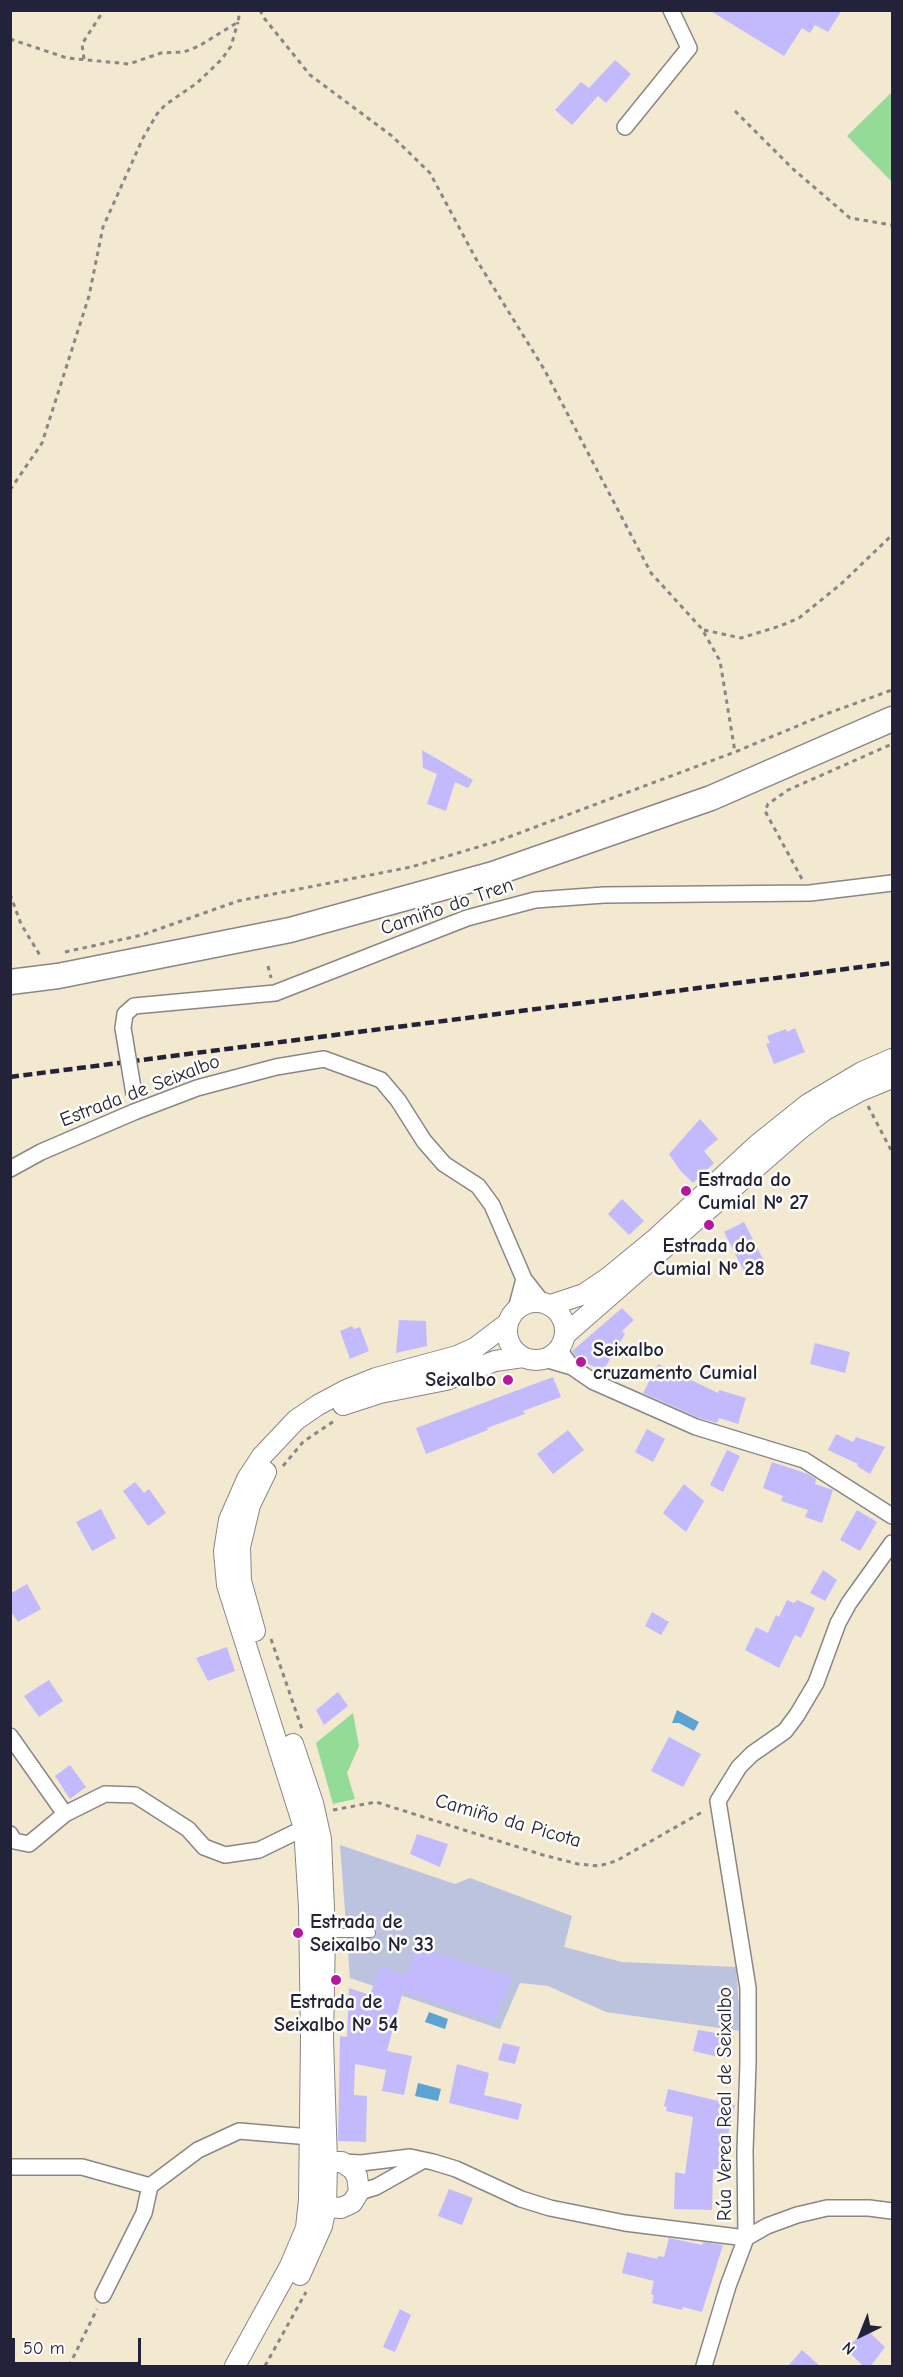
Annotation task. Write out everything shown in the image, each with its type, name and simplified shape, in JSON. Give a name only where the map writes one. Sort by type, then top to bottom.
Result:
[{"type":"main road","points":[[10,982],[58,976],[290,930],[493,874],[711,798],[892,719]]},
{"type":"street","points":[[625,127],[689,48],[671,10]]},
{"type":"street","name":"Camiño do Tren","points":[[134,1112],[134,1094],[123,1028],[124,1014],[134,1006],[274,993],[467,918],[535,900],[604,895],[810,893],[892,883]]},
{"type":"street","name":"Estrada de Seixalbo","points":[[10,1169],[41,1152],[197,1088],[276,1067],[324,1059],[381,1080],[398,1100],[424,1141],[444,1164],[478,1186],[492,1205],[524,1280]]},
{"type":"street","points":[[825,1110],[860,1091],[890,1064]]},
{"type":"street","points":[[325,1933],[320,1930],[315,1921],[316,1867],[309,1827],[241,1581],[240,1561],[243,1532],[257,1488],[277,1455],[317,1419],[332,1410],[365,1397],[438,1382],[486,1364],[522,1357],[537,1361],[557,1348],[772,1153],[860,1083],[890,1064]]},
{"type":"street","points":[[249,2367],[300,2275],[322,2226],[321,2204],[329,2165],[324,2039],[323,1859],[309,1827],[227,1586],[224,1565],[225,1537],[235,1503],[262,1456],[296,1420],[318,1405],[376,1378],[457,1356],[475,1348],[512,1316],[533,1302],[546,1304],[584,1294],[609,1278],[654,1240],[788,1119],[827,1092],[890,1064]]},
{"type":"street","points":[[522,1357],[508,1341],[512,1316],[524,1280],[546,1304],[562,1317],[557,1348],[572,1367],[594,1382],[696,1426],[804,1460],[892,1516]]},
{"type":"street","points":[[718,1801],[739,1767],[752,1754],[785,1731],[802,1708],[816,1683],[838,1623],[849,1603],[892,1543]]},
{"type":"street","points":[[10,1736],[65,1814]]},
{"type":"street","points":[[10,1834],[14,1841],[29,1844],[65,1814],[105,1794],[135,1795],[188,1829],[204,1847],[225,1855],[259,1850],[309,1827]]},
{"type":"street","name":"Rúa Verea Real de Seixalbo","points":[[704,2367],[728,2286],[746,2238],[748,1988],[718,1801]]},
{"type":"street","points":[[306,2228],[309,2200],[311,2038],[309,1827]]},
{"type":"street","points":[[104,2295],[144,2213],[150,2186],[198,2150],[239,2131],[310,2141],[329,2165],[352,2169],[357,2176],[353,2199],[300,2275]]},
{"type":"street","points":[[329,2165],[410,2157],[456,2169],[503,2192],[550,2208],[625,2223],[746,2238],[767,2226],[797,2215],[827,2208],[869,2208],[892,2211]]},
{"type":"street","points":[[235,2367],[290,2266],[306,2228],[321,2204],[353,2199],[424,2160]]},
{"type":"street","points":[[10,2167],[82,2167],[150,2186]]},
{"type":"lane","points":[[325,1933],[371,1933]]},
{"type":"path","points":[[84,59],[82,44],[104,10]]},
{"type":"path","points":[[10,490],[42,443],[89,296],[103,227],[151,123],[165,105],[197,83],[222,59],[231,46],[240,10]]},
{"type":"path","points":[[260,10],[310,75],[392,136],[430,173],[476,259],[544,369],[651,573],[702,629],[720,661],[735,752]]},
{"type":"path","points":[[10,39],[68,58],[129,64],[161,53],[184,52],[199,46],[238,22]]},
{"type":"path","points":[[735,111],[793,170],[850,218],[892,225]]},
{"type":"path","points":[[702,629],[741,638],[799,618],[841,584],[892,536]]},
{"type":"path","points":[[63,952],[142,935],[238,901],[411,867],[498,841],[892,690]]},
{"type":"path","points":[[810,893],[765,811],[768,804],[788,790],[892,744]]},
{"type":"path","points":[[10,894],[21,924],[40,957],[52,955]]},
{"type":"path","points":[[860,1091],[892,1152]]},
{"type":"path","points":[[281,1467],[303,1442],[342,1416]]},
{"type":"path","points":[[269,1632],[302,1731]]},
{"type":"path","name":"Camiño da Picota","points":[[309,1827],[376,1802],[543,1855],[578,1864],[599,1866],[616,1862],[718,1801]]},
{"type":"path","points":[[69,2367],[104,2295]]},
{"type":"shaded area","points":[[340,1845],[455,1884],[470,1878],[572,1916],[564,1947],[622,1962],[736,1967],[741,2031],[606,2012],[548,1986],[520,1983],[500,2029],[350,1978]]},
{"type":"green space","points":[[892,92],[892,182],[847,136]]},
{"type":"green space","points":[[353,1713],[359,1746],[347,1773],[355,1799],[333,1804],[316,1743]]},
{"type":"water","points":[[677,1710],[699,1722],[694,1731],[679,1723],[672,1723]]},
{"type":"water","points":[[429,2012],[448,2019],[445,2029],[425,2022]]},
{"type":"water","points":[[418,2083],[441,2089],[438,2101],[415,2096]]},
{"type":"building","points":[[709,10],[842,10],[828,32],[815,25],[810,33],[802,28],[784,56]]},
{"type":"building","points":[[615,60],[631,74],[606,103],[598,96],[572,125],[555,110],[581,82],[589,88]]},
{"type":"building","points":[[422,750],[473,780],[468,788],[455,782],[446,811],[427,804],[437,774],[423,768]]},
{"type":"building","points":[[795,1028],[805,1052],[774,1064],[766,1044],[770,1043],[767,1036]]},
{"type":"building","points":[[700,1119],[718,1139],[704,1151],[714,1163],[693,1183],[679,1169],[669,1154]]},
{"type":"building","points":[[622,1199],[644,1221],[629,1235],[608,1214]]},
{"type":"building","points":[[744,1222],[765,1263],[745,1273],[724,1232]]},
{"type":"building","points":[[622,1308],[634,1320],[622,1331],[625,1334],[603,1371],[578,1359],[572,1351]]},
{"type":"building","points":[[399,1320],[426,1321],[427,1346],[396,1353]]},
{"type":"building","points":[[352,1326],[354,1329],[360,1327],[369,1351],[350,1359],[340,1331]]},
{"type":"building","points":[[815,1343],[850,1352],[845,1373],[810,1364]]},
{"type":"building","points":[[658,1364],[718,1393],[719,1390],[746,1398],[738,1424],[719,1418],[717,1423],[699,1418],[643,1393]]},
{"type":"building","points":[[553,1377],[561,1397],[523,1411],[525,1414],[487,1428],[488,1430],[426,1454],[416,1428]]},
{"type":"building","points":[[647,1429],[665,1439],[653,1462],[635,1452]]},
{"type":"building","points":[[568,1430],[584,1450],[553,1474],[537,1454]]},
{"type":"building","points":[[836,1434],[853,1442],[856,1437],[885,1447],[870,1474],[857,1466],[858,1464],[828,1450]]},
{"type":"building","points":[[727,1450],[740,1456],[723,1492],[710,1485]]},
{"type":"building","points":[[772,1462],[808,1474],[816,1479],[815,1484],[833,1490],[822,1523],[805,1517],[808,1510],[781,1501],[783,1496],[763,1488]]},
{"type":"building","points":[[135,1482],[144,1493],[149,1489],[166,1513],[148,1526],[123,1491]]},
{"type":"building","points":[[684,1484],[704,1501],[686,1532],[663,1513]]},
{"type":"building","points":[[101,1509],[116,1538],[92,1551],[76,1522]]},
{"type":"building","points":[[857,1510],[877,1522],[860,1551],[840,1540]]},
{"type":"building","points":[[823,1570],[837,1580],[825,1601],[810,1593]]},
{"type":"building","points":[[27,1584],[41,1609],[18,1622],[10,1610],[10,1594]]},
{"type":"building","points":[[787,1600],[794,1603],[797,1600],[815,1608],[801,1638],[795,1635],[779,1668],[745,1650],[756,1627],[768,1633],[776,1615],[779,1617]]},
{"type":"building","points":[[652,1612],[669,1622],[661,1635],[645,1626]]},
{"type":"building","points":[[227,1647],[235,1671],[208,1681],[196,1658]]},
{"type":"building","points":[[49,1680],[63,1701],[39,1717],[24,1696]]},
{"type":"building","points":[[338,1692],[348,1706],[324,1725],[316,1710]]},
{"type":"building","points":[[669,1737],[701,1754],[683,1787],[651,1771]]},
{"type":"building","points":[[70,1765],[86,1787],[70,1799],[55,1776]]},
{"type":"building","points":[[417,1834],[448,1844],[440,1867],[410,1854]]},
{"type":"building","points":[[416,1947],[513,1977],[494,2021],[403,1991],[387,2051],[412,2056],[404,2095],[382,2091],[386,2070],[355,2064],[354,2095],[367,2096],[366,2142],[338,2141],[340,2036],[347,2037],[349,1988],[370,1995],[380,1966],[407,1975]]},
{"type":"building","points":[[698,2030],[734,2036],[727,2059],[693,2051]]},
{"type":"building","points":[[503,2043],[520,2047],[515,2064],[498,2060]]},
{"type":"building","points":[[457,2064],[489,2073],[484,2095],[522,2104],[518,2120],[449,2103]]},
{"type":"building","points":[[668,2089],[735,2105],[728,2135],[730,2135],[725,2170],[713,2169],[712,2210],[674,2209],[675,2172],[685,2174],[693,2117],[666,2111],[667,2107],[664,2106]]},
{"type":"building","points":[[449,2189],[473,2198],[462,2225],[438,2216]]},
{"type":"building","points":[[669,2238],[702,2245],[703,2242],[723,2245],[702,2312],[652,2303],[654,2295],[651,2294],[654,2281],[622,2273],[627,2252],[657,2259],[658,2256],[664,2257]]},
{"type":"building","points":[[400,2309],[411,2315],[395,2352],[383,2347]]},
{"type":"building","points":[[866,2329],[885,2347],[870,2367],[864,2367],[846,2349]]},
{"type":"building","points":[[802,2350],[821,2367],[787,2367]]},
{"type":"railway","points":[[10,1077],[892,963]]},
{"type":"place","name":"Estrada do Cumial Nº 27","points":[[686,1191]]},
{"type":"place","name":"Estrada do Cumial Nº 28","points":[[709,1225]]},
{"type":"place","name":"Seixalbo cruzamento Cumial","points":[[581,1362]]},
{"type":"place","name":"Seixalbo","points":[[508,1380]]},
{"type":"place","name":"Estrada de Seixalbo Nº 33","points":[[298,1933]]},
{"type":"place","name":"Estrada de Seixalbo Nº 54","points":[[336,1980]]}]
